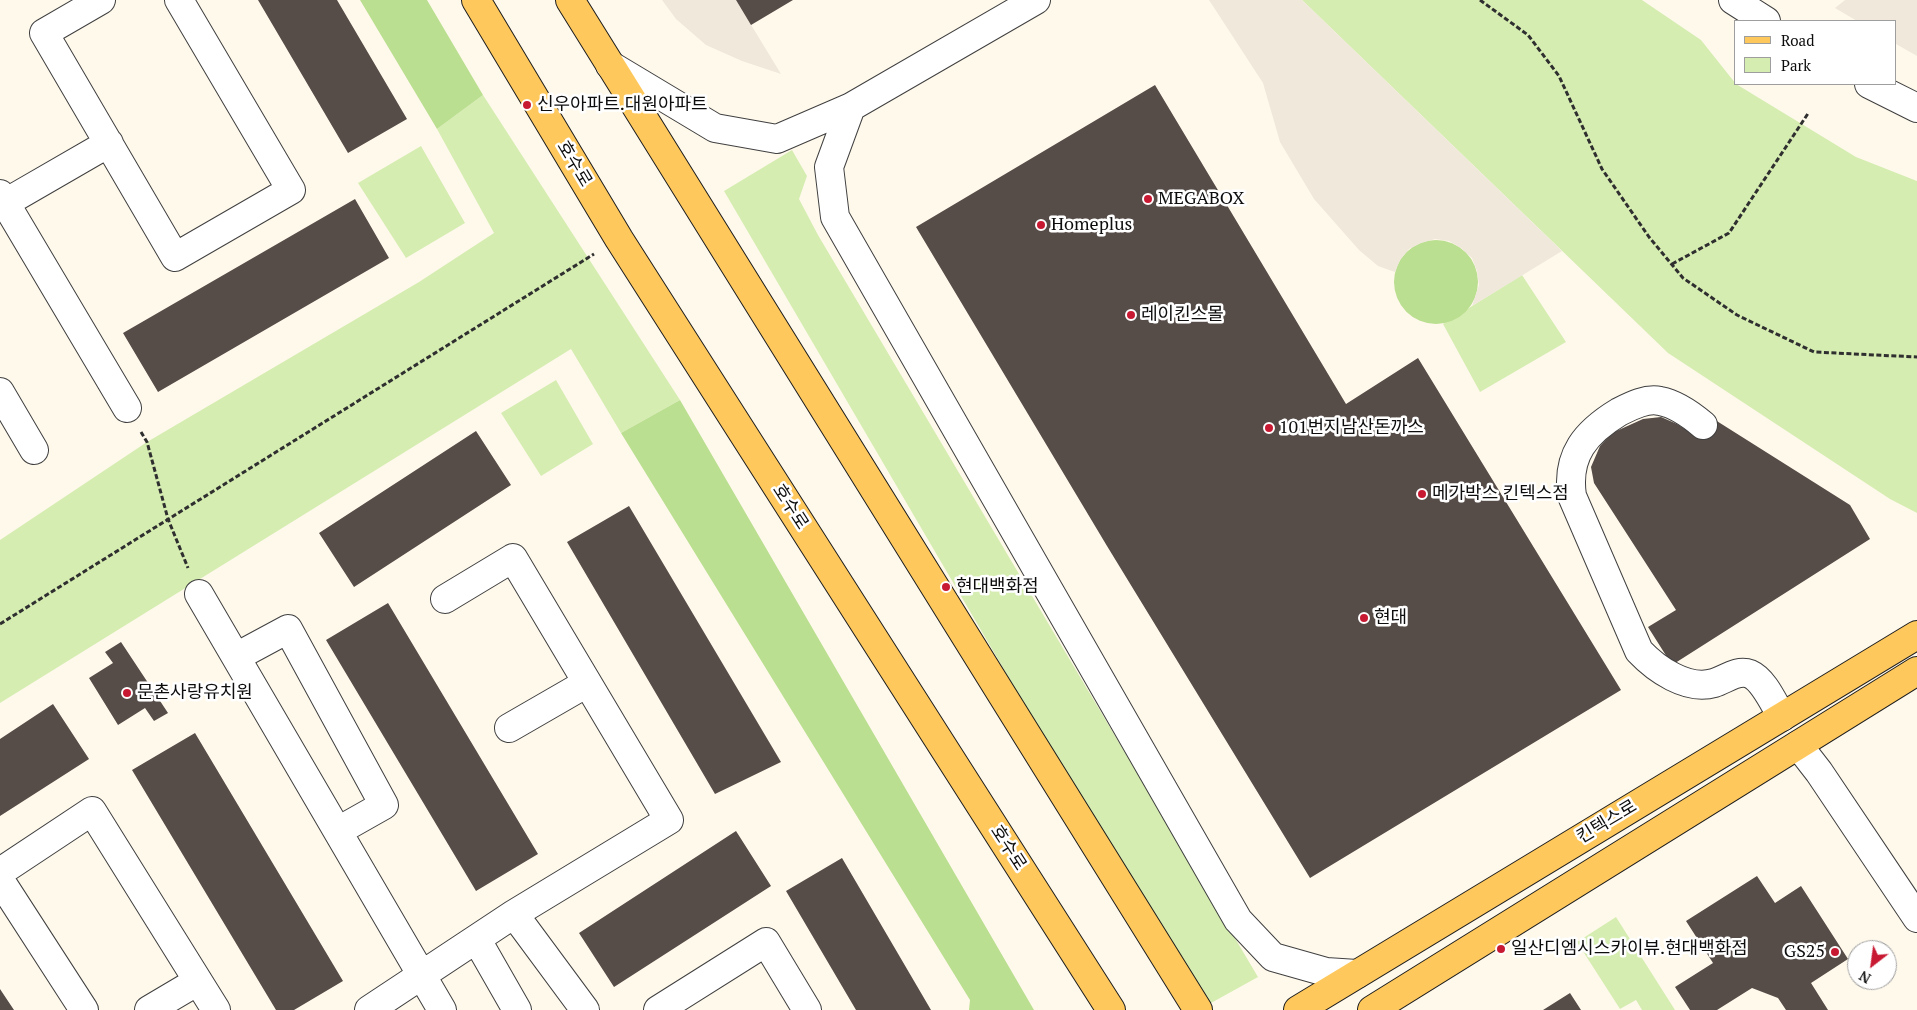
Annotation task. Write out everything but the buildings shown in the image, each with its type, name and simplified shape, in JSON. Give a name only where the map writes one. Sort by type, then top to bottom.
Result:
[{"type":"main road","name":"호수로","points":[[476,0],[619,239],[1111,1010]]},
{"type":"main road","points":[[570,0],[1198,1010]]},
{"type":"main road","name":"킨텍스로","points":[[1298,1010],[1917,635]]},
{"type":"main road","name":"킨텍스로","points":[[1377,1008],[1917,671]]},
{"type":"street","points":[[102,0],[44,33],[176,257],[290,190],[179,0]]},
{"type":"street","points":[[610,65],[715,128],[777,139],[851,107],[1036,0]]},
{"type":"street","points":[[1733,0],[1764,20]]},
{"type":"street","points":[[1871,85],[1917,108]]},
{"type":"street","points":[[851,107],[829,167],[835,217],[1238,920],[1273,957],[1326,972],[1357,974]]},
{"type":"street","points":[[108,143],[2,201],[127,408]]},
{"type":"street","points":[[0,392],[34,450]]},
{"type":"street","points":[[1703,424],[1676,406],[1658,400],[1644,401],[1625,409],[1600,424],[1585,439],[1577,452],[1571,473],[1572,496],[1639,651],[1649,662],[1674,678],[1699,684],[1712,684],[1738,672],[1750,674],[1759,680],[1782,716]]},
{"type":"street","points":[[370,1010],[514,914],[669,820],[513,558],[445,599]]},
{"type":"street","points":[[199,594],[442,1010]]},
{"type":"street","points":[[236,657],[288,629],[384,805],[338,831]]},
{"type":"street","points":[[509,728],[587,682]]},
{"type":"street","points":[[1798,745],[1819,772],[1917,918]]},
{"type":"street","points":[[0,872],[92,811],[216,1010]]},
{"type":"street","points":[[0,880],[84,1010]]},
{"type":"street","points":[[514,914],[585,1010]]},
{"type":"street","points":[[477,940],[517,1010]]},
{"type":"street","points":[[658,1010],[766,942],[807,1010]]},
{"type":"street","points":[[149,1010],[198,981]]},
{"type":"path","points":[[1480,0],[1528,35],[1559,76],[1602,169],[1649,237],[1683,278],[1737,314],[1814,352],[1917,357]]},
{"type":"path","points":[[1672,264],[1729,233],[1809,112]]},
{"type":"path","points":[[0,624],[601,250]]},
{"type":"path","points":[[127,408],[147,442],[168,519],[199,594]]},
{"type":"green space","points":[[360,0],[427,0],[483,95],[437,129]]},
{"type":"green space","points":[[1302,0],[1642,0],[1701,40],[1734,81],[1734,85],[1738,85],[1856,157],[1917,181],[1917,513],[1890,499],[1668,353]]},
{"type":"green space","points":[[483,95],[680,400],[621,433],[571,349],[0,703],[0,540],[147,442],[419,282],[494,233],[437,129]]},
{"type":"green space","points":[[421,146],[465,223],[406,258],[358,183]]},
{"type":"green space","points":[[792,150],[807,176],[799,199],[818,235],[1258,977],[1202,1008],[724,191]]},
{"type":"green space","points":[[1436,240],[1452,243],[1466,252],[1475,266],[1478,282],[1475,298],[1466,312],[1452,321],[1436,324],[1420,321],[1406,312],[1397,298],[1394,282],[1397,266],[1406,252],[1420,243]]},
{"type":"green space","points":[[1522,275],[1566,342],[1480,392],[1443,324]]},
{"type":"green space","points":[[556,380],[593,444],[541,476],[501,413]]},
{"type":"green space","points":[[680,400],[1034,1010],[969,1010],[970,1000],[621,433]]},
{"type":"green space","points":[[1616,917],[1675,1010],[1642,1010],[1636,1000],[1620,1009],[1577,942]]},
{"type":"shaded area","points":[[662,0],[736,0],[781,74],[742,61],[706,45],[676,19]]},
{"type":"shaded area","points":[[1209,0],[1302,0],[1562,251],[1472,306],[1479,285],[1477,271],[1472,258],[1461,248],[1449,241],[1435,239],[1409,249],[1400,260],[1395,272],[1378,266],[1359,250],[1314,199],[1280,142],[1263,83]]},
{"type":"shaded area","points":[[1845,0],[1917,0],[1917,56],[1897,45],[1897,20],[1855,20],[1835,8]]},
{"type":"place","name":"신우아파트.대원아파트","points":[[527,105]]},
{"type":"place","name":"MEGABOX","points":[[1148,199]]},
{"type":"place","name":"Homeplus","points":[[1041,225]]},
{"type":"place","name":"레이킨스몰","points":[[1131,315]]},
{"type":"place","name":"101번지남산돈까스","points":[[1269,428]]},
{"type":"place","name":"메가박스 킨텍스점","points":[[1422,494]]},
{"type":"place","name":"현대백화점","points":[[946,587]]},
{"type":"place","name":"현대","points":[[1364,618]]},
{"type":"place","name":"문촌사랑유치원","points":[[127,693]]},
{"type":"place","name":"일산디엠시스카이뷰.현대백화점","points":[[1501,949]]},
{"type":"place","name":"GS25","points":[[1835,952]]}]
